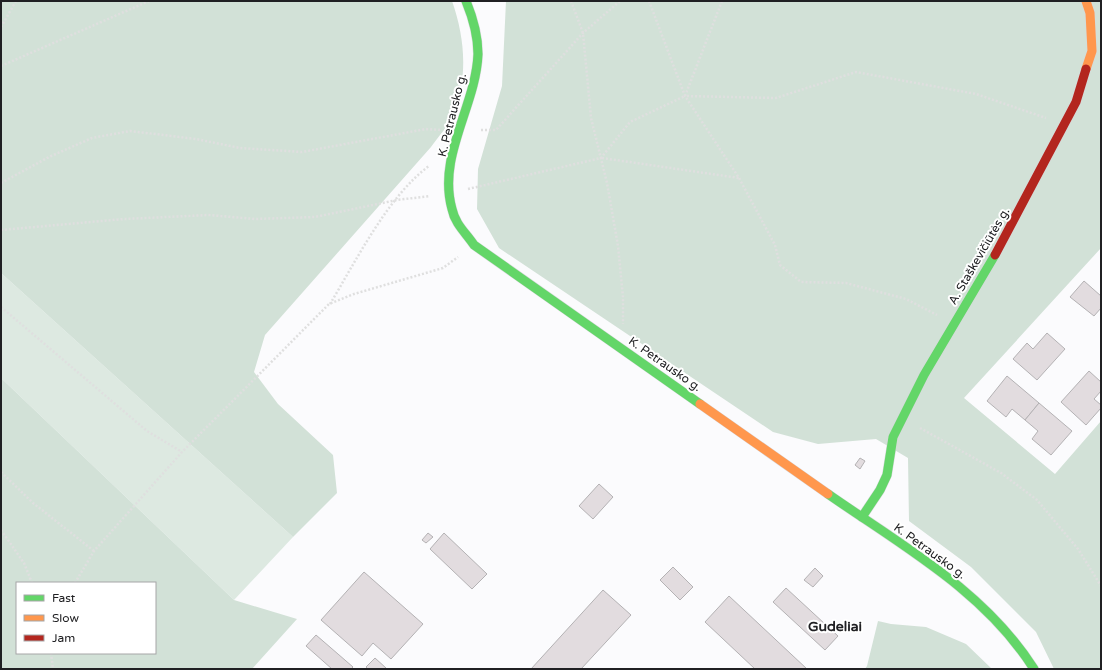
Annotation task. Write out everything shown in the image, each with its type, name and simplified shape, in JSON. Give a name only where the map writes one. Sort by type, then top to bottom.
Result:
[{"type":"street","name":"K. Petrausko g.","points":[[466,1],[475,27],[477,57],[472,85],[449,177],[449,193],[452,210],[460,228],[474,244],[957,584],[994,618],[1015,641],[1034,669]]},
{"type":"street","name":"A. Staškevičiūtės g.","points":[[862,517],[880,490],[887,475],[893,438],[924,375],[987,271],[1076,102],[1092,51],[1090,13],[1086,1]]},
{"type":"path","points":[[1,27],[16,1]]},
{"type":"path","points":[[1,66],[149,1]]},
{"type":"path","points":[[571,1],[583,33],[591,118],[601,158],[618,246],[623,297],[622,348]]},
{"type":"path","points":[[1,183],[49,157],[92,138],[130,131],[196,139],[240,148],[302,152],[426,130],[496,130],[583,33],[620,1]]},
{"type":"path","points":[[649,1],[685,96],[739,178],[775,245],[780,265],[801,282],[846,283],[906,299],[954,324]]},
{"type":"path","points":[[685,96],[722,1]]},
{"type":"path","points":[[601,158],[630,122],[685,96],[776,98],[856,72],[976,94],[1064,125]]},
{"type":"path","points":[[1,230],[124,219],[209,215],[255,219],[315,217],[397,200],[449,193],[601,158],[739,178]]},
{"type":"path","points":[[76,582],[94,551],[182,452],[329,304],[381,222],[397,200],[422,172],[431,165]]},
{"type":"path","points":[[329,304],[354,294],[443,268],[474,244]]},
{"type":"path","points":[[1,307],[147,431],[182,452]]},
{"type":"path","points":[[902,418],[1001,473],[1037,500],[1078,549],[1101,586]]},
{"type":"path","points":[[1,472],[33,503],[94,551]]},
{"type":"path","points":[[1,530],[24,563],[32,582]]},
{"type":"path","points":[[51,654],[53,669]]},
{"type":"shaded area","points":[[1,1],[452,1],[460,29],[463,71],[458,100],[452,118],[431,147],[265,335],[254,372],[278,404],[333,455],[337,493],[293,537],[1,273]]},
{"type":"shaded area","points":[[506,1],[1101,1],[1101,248],[964,398],[1055,474],[1101,421],[1101,669],[1054,669],[1036,632],[971,567],[909,521],[908,458],[876,439],[818,444],[773,432],[499,248],[477,209],[478,169],[502,86]]},
{"type":"shaded area","points":[[1,273],[293,537],[234,600],[1,378]]},
{"type":"shaded area","points":[[1,378],[234,600],[297,619],[252,669],[1,669]]},
{"type":"shaded area","points":[[878,621],[891,624],[926,627],[966,644],[992,669],[865,669]]},
{"type":"building","points":[[1084,281],[1101,296],[1101,308],[1094,316],[1070,297]]},
{"type":"building","points":[[1047,333],[1065,349],[1037,380],[1013,359],[1027,343],[1033,349]]},
{"type":"building","points":[[1089,371],[1101,382],[1101,391],[1094,399],[1101,405],[1101,408],[1086,425],[1061,402]]},
{"type":"building","points":[[1007,376],[1039,403],[1025,420],[1012,409],[1006,417],[987,401]]},
{"type":"building","points":[[1039,403],[1072,431],[1051,455],[1032,439],[1038,431],[1025,420]]},
{"type":"building","points":[[860,458],[865,461],[860,469],[855,465]]},
{"type":"building","points":[[599,484],[613,497],[593,519],[579,506]]},
{"type":"building","points":[[428,533],[433,537],[426,543],[422,540]]},
{"type":"building","points":[[444,533],[487,574],[472,589],[430,549]]},
{"type":"building","points":[[673,567],[693,587],[680,600],[660,580]]},
{"type":"building","points":[[815,568],[823,576],[813,587],[804,580]]},
{"type":"building","points":[[364,572],[423,624],[391,659],[373,643],[362,656],[321,620]]},
{"type":"building","points":[[786,588],[838,636],[825,650],[773,602]]},
{"type":"building","points":[[603,590],[631,615],[581,669],[531,669]]},
{"type":"building","points":[[729,596],[807,669],[755,669],[705,622]]},
{"type":"building","points":[[316,635],[353,667],[351,669],[332,669],[306,646]]},
{"type":"building","points":[[375,658],[386,668],[385,669],[368,669],[366,667]]},
{"type":"traffic: fast","points":[[466,1],[475,27],[478,54],[476,73],[453,150],[449,170],[449,189],[452,209],[458,224],[474,245],[700,404]]},
{"type":"traffic: fast","points":[[862,517],[880,490],[887,475],[893,437],[924,375],[995,255]]},
{"type":"traffic: fast","points":[[828,494],[912,551],[967,593],[1014,641],[1034,669]]},
{"type":"traffic: slow","points":[[1086,1],[1090,13],[1092,51],[1086,69]]},
{"type":"traffic: slow","points":[[700,404],[828,494]]},
{"type":"traffic: jam","points":[[995,255],[1076,102],[1086,69]]},
{"type":"district","name":"Gudeliai","points":[[835,626]]}]
